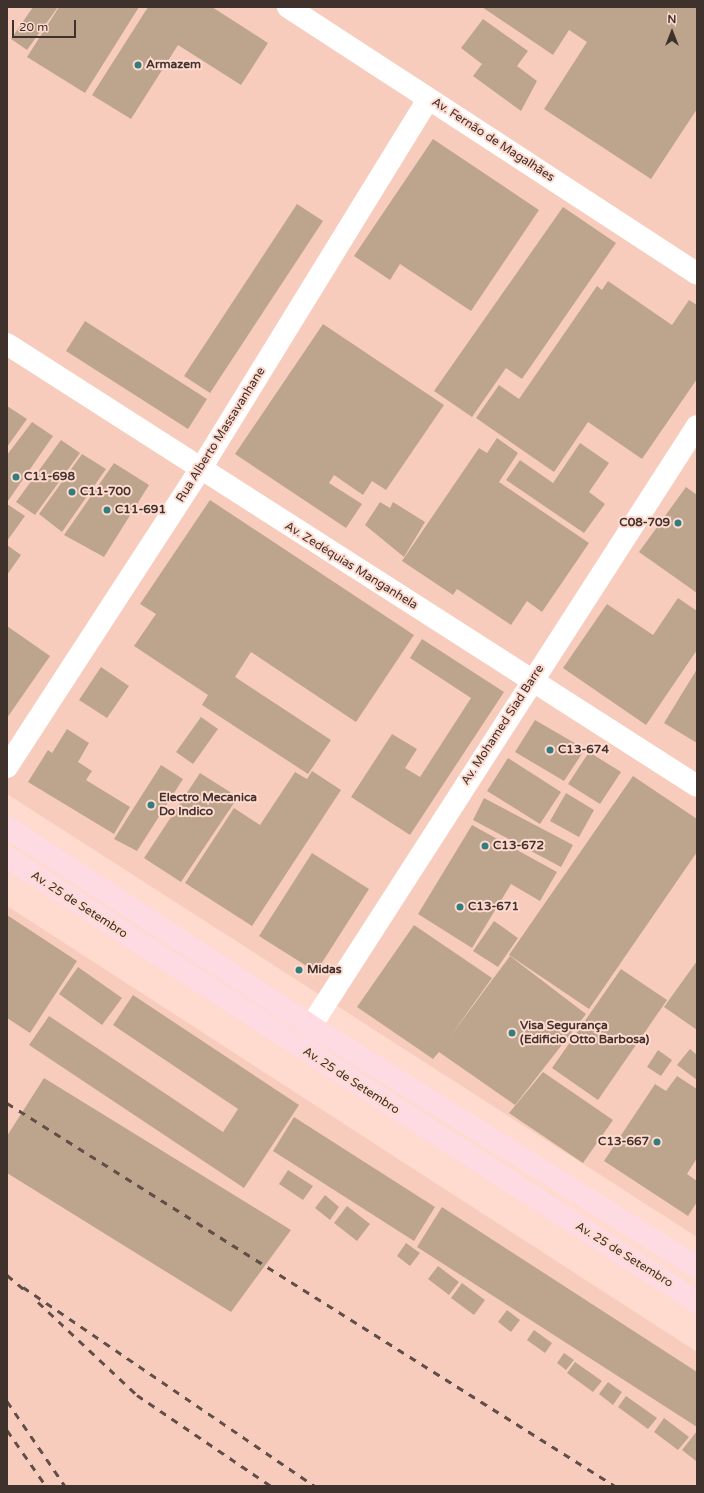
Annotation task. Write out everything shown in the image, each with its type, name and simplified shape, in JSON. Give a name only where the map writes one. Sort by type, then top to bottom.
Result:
[{"type":"main road","name":"Av. 25 de Setembro","points":[[7,827],[311,1026],[696,1264]]},
{"type":"main road","name":"Av. 25 de Setembro","points":[[7,857],[697,1302]]},
{"type":"street","name":"Av. Fernão de Magalhães","points":[[288,7],[697,274]]},
{"type":"street","name":"Rua Alberto Massavanhane","points":[[7,767],[200,470],[428,99]]},
{"type":"street","name":"Av. Zedéquias Manganhela","points":[[7,344],[200,470],[697,786]]},
{"type":"street","name":"Av. Mohamed Siad Barre","points":[[311,1026],[531,680],[697,426]]},
{"type":"shaded area","points":[[7,7],[697,7],[697,1237],[7,794]]},
{"type":"shaded area","points":[[7,906],[697,1352],[697,1486],[7,1486]]},
{"type":"building","points":[[33,7],[58,7],[27,50],[11,39]]},
{"type":"building","points":[[59,7],[139,7],[85,93],[27,57]]},
{"type":"building","name":"Armazem","points":[[148,7],[212,7],[268,43],[241,85],[178,45],[131,119],[92,95]]},
{"type":"building","points":[[482,7],[697,7],[697,109],[651,179],[544,109],[587,42],[569,30],[553,55]]},
{"type":"building","points":[[483,19],[528,51],[517,66],[537,81],[521,111],[473,76],[482,64],[461,48]]},
{"type":"building","points":[[433,139],[539,210],[471,311],[400,264],[390,280],[354,256]]},
{"type":"building","points":[[297,204],[323,221],[210,393],[184,376]]},
{"type":"building","points":[[563,207],[616,243],[522,379],[506,368],[472,417],[434,391]]},
{"type":"building","points":[[608,281],[672,325],[689,300],[697,305],[697,379],[642,459],[588,422],[554,472],[476,418],[499,385],[519,399],[597,286],[602,290]]},
{"type":"building","points":[[85,321],[207,399],[188,429],[66,351]]},
{"type":"building","points":[[323,324],[444,405],[386,490],[372,481],[363,495],[334,475],[329,483],[362,504],[346,528],[235,454]]},
{"type":"building","points":[[7,406],[27,419],[7,447]]},
{"type":"building","name":"C11-698","points":[[32,422],[53,436],[8,501],[7,455]]},
{"type":"building","points":[[497,438],[518,453],[499,482],[589,543],[542,612],[527,601],[511,625],[457,589],[453,595],[402,561],[479,448],[487,453]]},
{"type":"building","points":[[61,440],[80,453],[35,515],[16,502]]},
{"type":"building","points":[[580,443],[609,463],[589,492],[605,504],[584,533],[506,480],[520,460],[553,483]]},
{"type":"building","name":"C11-700","points":[[82,454],[106,469],[62,532],[39,514]]},
{"type":"building","name":"C11-691","points":[[114,463],[149,485],[104,557],[64,535]]},
{"type":"building","name":"C08-709","points":[[686,487],[697,495],[697,593],[639,552]]},
{"type":"building","points":[[210,500],[414,635],[356,722],[251,652],[235,677],[331,740],[308,774],[202,705],[208,695],[134,646],[156,614],[140,604]]},
{"type":"building","points":[[380,502],[390,508],[393,502],[425,522],[404,557],[365,525]]},
{"type":"building","points":[[7,504],[25,516],[7,541]]},
{"type":"building","points":[[7,545],[21,555],[7,575]]},
{"type":"building","points":[[678,598],[697,611],[697,650],[646,725],[563,668],[607,604],[653,635]]},
{"type":"building","points":[[7,626],[50,656],[7,718]]},
{"type":"building","points":[[422,639],[504,692],[410,835],[351,797],[392,734],[417,749],[405,768],[420,777],[471,698],[410,658]]},
{"type":"building","points":[[101,667],[129,686],[107,718],[79,700]]},
{"type":"building","points":[[697,669],[697,743],[664,723]]},
{"type":"building","points":[[201,717],[218,729],[193,764],[176,752]]},
{"type":"building","name":"C13-674","points":[[535,720],[585,749],[564,781],[515,752]]},
{"type":"building","points":[[67,729],[89,743],[78,762],[92,771],[86,780],[130,807],[114,834],[28,782],[48,750],[52,753]]},
{"type":"building","points":[[589,752],[621,772],[600,804],[568,784]]},
{"type":"building","points":[[508,758],[561,792],[540,824],[487,791]]},
{"type":"building","name":"Electro Mecanica Do Indico","points":[[161,765],[183,779],[137,851],[114,839]]},
{"type":"building","points":[[312,771],[341,790],[252,926],[185,883],[234,808],[260,825],[295,772],[307,779]]},
{"type":"building","points":[[200,773],[238,797],[181,882],[144,858]]},
{"type":"building","points":[[633,776],[697,819],[697,852],[589,1009],[509,955]]},
{"type":"building","points":[[566,793],[594,810],[579,837],[550,821]]},
{"type":"building","points":[[484,798],[573,845],[561,867],[473,820]]},
{"type":"building","points":[[472,825],[557,872],[540,901],[511,884],[472,948],[418,914]]},
{"type":"building","points":[[312,853],[369,889],[316,972],[259,936]]},
{"type":"building","points":[[7,915],[77,961],[30,1033],[7,1018]]},
{"type":"building","points":[[494,921],[518,938],[498,967],[473,951]]},
{"type":"building","points":[[414,925],[492,978],[449,1038],[510,956],[586,1014],[515,1105],[439,1052],[433,1059],[357,1007]]},
{"type":"building","points":[[697,961],[697,1030],[664,1007]]},
{"type":"building","points":[[78,967],[122,998],[102,1025],[59,994]]},
{"type":"building","points":[[621,969],[667,1000],[598,1100],[552,1068]]},
{"type":"building","points":[[133,995],[299,1105],[244,1188],[29,1045],[49,1016],[223,1132],[238,1109],[113,1025]]},
{"type":"building","points":[[690,1049],[697,1055],[697,1080],[677,1065]]},
{"type":"building","points":[[658,1050],[672,1060],[661,1076],[647,1067]]},
{"type":"building","points":[[543,1072],[613,1120],[583,1163],[509,1113]]},
{"type":"building","name":"C13-667","points":[[677,1076],[697,1089],[697,1158],[687,1174],[697,1181],[697,1202],[688,1216],[604,1161],[655,1084],[666,1091]]},
{"type":"building","points":[[44,1078],[291,1230],[231,1312],[7,1173],[7,1136]]},
{"type":"building","points":[[294,1117],[435,1207],[414,1241],[273,1151]]},
{"type":"building","points":[[288,1170],[313,1186],[303,1200],[279,1184]]},
{"type":"building","points":[[325,1195],[339,1207],[330,1220],[315,1208]]},
{"type":"building","points":[[347,1206],[370,1224],[357,1241],[334,1223]]},
{"type":"building","points":[[442,1207],[697,1372],[697,1427],[417,1247]]},
{"type":"building","points":[[406,1243],[420,1253],[410,1266],[397,1256]]},
{"type":"building","points":[[438,1266],[459,1282],[449,1295],[428,1279]]},
{"type":"building","points":[[462,1283],[485,1300],[474,1315],[451,1298]]},
{"type":"building","points":[[507,1310],[520,1320],[511,1332],[498,1322]]},
{"type":"building","points":[[534,1330],[552,1343],[545,1353],[527,1340]]},
{"type":"building","points":[[564,1353],[574,1360],[566,1370],[557,1363]]},
{"type":"building","points":[[575,1362],[602,1381],[593,1392],[567,1373]]},
{"type":"building","points":[[608,1382],[622,1392],[613,1405],[599,1394]]},
{"type":"building","points":[[626,1396],[657,1418],[648,1429],[618,1407]]},
{"type":"building","points":[[664,1418],[689,1437],[678,1450],[654,1432]]},
{"type":"building","points":[[697,1431],[697,1459],[696,1461],[682,1450]]},
{"type":"railway","points":[[7,1103],[615,1486]]},
{"type":"railway","points":[[7,1275],[26,1291]]},
{"type":"railway","points":[[23,1287],[315,1486]]},
{"type":"railway","points":[[38,1302],[137,1395],[271,1486]]},
{"type":"railway","points":[[7,1401],[65,1486]]},
{"type":"railway","points":[[7,1430],[46,1486]]},
{"type":"place","name":"Armazem","points":[[138,65]]},
{"type":"place","name":"C11-698","points":[[16,477]]},
{"type":"place","name":"C11-700","points":[[72,492]]},
{"type":"place","name":"C11-691","points":[[107,510]]},
{"type":"place","name":"C08-709","points":[[678,523]]},
{"type":"place","name":"C13-674","points":[[550,750]]},
{"type":"place","name":"Electro Mecanica Do Indico","points":[[151,805]]},
{"type":"place","name":"C13-672","points":[[485,846]]},
{"type":"place","name":"C13-671","points":[[460,907]]},
{"type":"place","name":"Midas","points":[[299,970]]},
{"type":"place","name":"Visa Segurança (Edificio Otto Barbosa)","points":[[512,1033]]},
{"type":"place","name":"C13-667","points":[[657,1142]]}]
